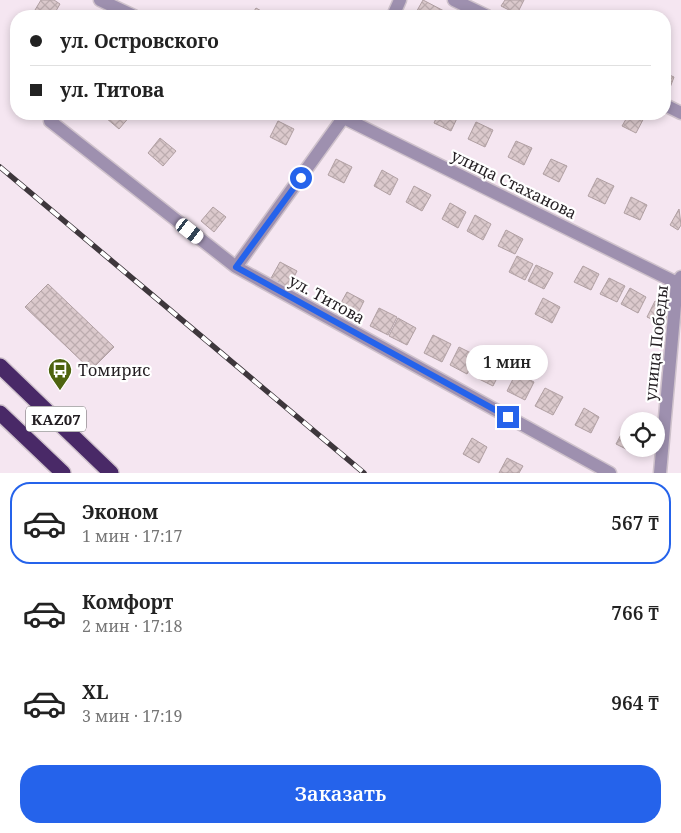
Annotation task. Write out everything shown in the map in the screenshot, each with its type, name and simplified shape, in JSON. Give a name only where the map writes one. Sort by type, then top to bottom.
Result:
[{"type":"highway","name":"KAZ07","points":[[0,366],[111,473]]},
{"type":"highway","name":"KAZ07","points":[[0,412],[63,473]]},
{"type":"street","points":[[100,0],[121,10]]},
{"type":"street","points":[[454,0],[475,10]]},
{"type":"street","points":[[236,267],[339,120]]},
{"type":"street","name":"улица Стаханова","points":[[352,120],[679,280]]},
{"type":"street","name":"ул. Титова","points":[[50,122],[236,267],[610,473]]},
{"type":"street","name":"улица Победы","points":[[660,473],[679,280]]},
{"type":"building","points":[[41,0],[54,0],[60,4],[56,10],[35,10]]},
{"type":"building","points":[[423,0],[442,10],[417,10]]},
{"type":"building","points":[[505,0],[524,0],[519,10],[509,10],[501,6]]},
{"type":"building","points":[[108,120],[127,120],[119,129]]},
{"type":"building","points":[[435,120],[456,120],[451,131],[434,123]]},
{"type":"building","points":[[626,120],[643,120],[636,133],[622,126]]},
{"type":"building","points":[[278,121],[294,129],[286,145],[270,137]]},
{"type":"building","points":[[476,122],[493,130],[485,147],[468,139]]},
{"type":"building","points":[[160,138],[176,151],[163,166],[148,153]]},
{"type":"building","points":[[516,141],[532,148],[524,165],[508,157]]},
{"type":"building","points":[[336,159],[352,167],[344,183],[328,175]]},
{"type":"building","points":[[551,159],[567,166],[559,182],[543,174]]},
{"type":"building","points":[[382,170],[398,179],[390,195],[374,186]]},
{"type":"building","points":[[597,178],[614,186],[605,204],[588,196]]},
{"type":"building","points":[[414,186],[431,195],[422,211],[406,202]]},
{"type":"building","points":[[631,197],[647,205],[640,220],[624,213]]},
{"type":"building","points":[[450,203],[466,212],[458,228],[442,219]]},
{"type":"building","points":[[213,207],[226,217],[214,232],[201,221]]},
{"type":"building","points":[[679,209],[681,225],[678,230],[670,225]]},
{"type":"building","points":[[475,215],[491,224],[483,240],[467,231]]},
{"type":"building","points":[[506,230],[523,239],[515,254],[498,246]]},
{"type":"building","points":[[517,256],[533,264],[525,280],[509,272]]},
{"type":"building","points":[[280,262],[297,271],[288,289],[270,280]]},
{"type":"building","points":[[536,265],[553,273],[544,289],[528,281]]},
{"type":"building","points":[[583,266],[599,274],[591,290],[574,282]]},
{"type":"building","points":[[609,278],[625,286],[617,302],[600,294]]},
{"type":"building","points":[[48,284],[114,347],[91,370],[25,307]]},
{"type":"building","points":[[630,288],[646,297],[638,313],[621,304]]},
{"type":"building","points":[[347,292],[364,301],[355,319],[337,310]]},
{"type":"building","points":[[543,298],[560,307],[552,323],[535,314]]},
{"type":"building","points":[[655,301],[672,310],[664,325],[647,317]]},
{"type":"building","points":[[379,308],[397,317],[388,335],[370,326]]},
{"type":"building","points":[[398,318],[416,328],[407,345],[389,336]]},
{"type":"building","points":[[433,335],[451,344],[442,362],[424,353]]},
{"type":"building","points":[[459,347],[477,356],[467,374],[450,365]]},
{"type":"building","points":[[484,359],[502,368],[493,386],[475,377]]},
{"type":"building","points":[[516,373],[534,382],[525,400],[507,391]]},
{"type":"building","points":[[545,388],[563,397],[553,415],[535,406]]},
{"type":"building","points":[[584,408],[599,417],[591,433],[575,425]]},
{"type":"building","points":[[620,436],[620,446],[616,444]]},
{"type":"building","points":[[472,438],[487,447],[479,463],[463,454]]},
{"type":"building","points":[[507,458],[523,466],[519,473],[499,473]]},
{"type":"railway","points":[[0,167],[364,473]]},
{"type":"place","name":"Томирис","points":[[60,391]]},
{"type":"route","points":[[301,178],[236,267],[508,417]]}]
